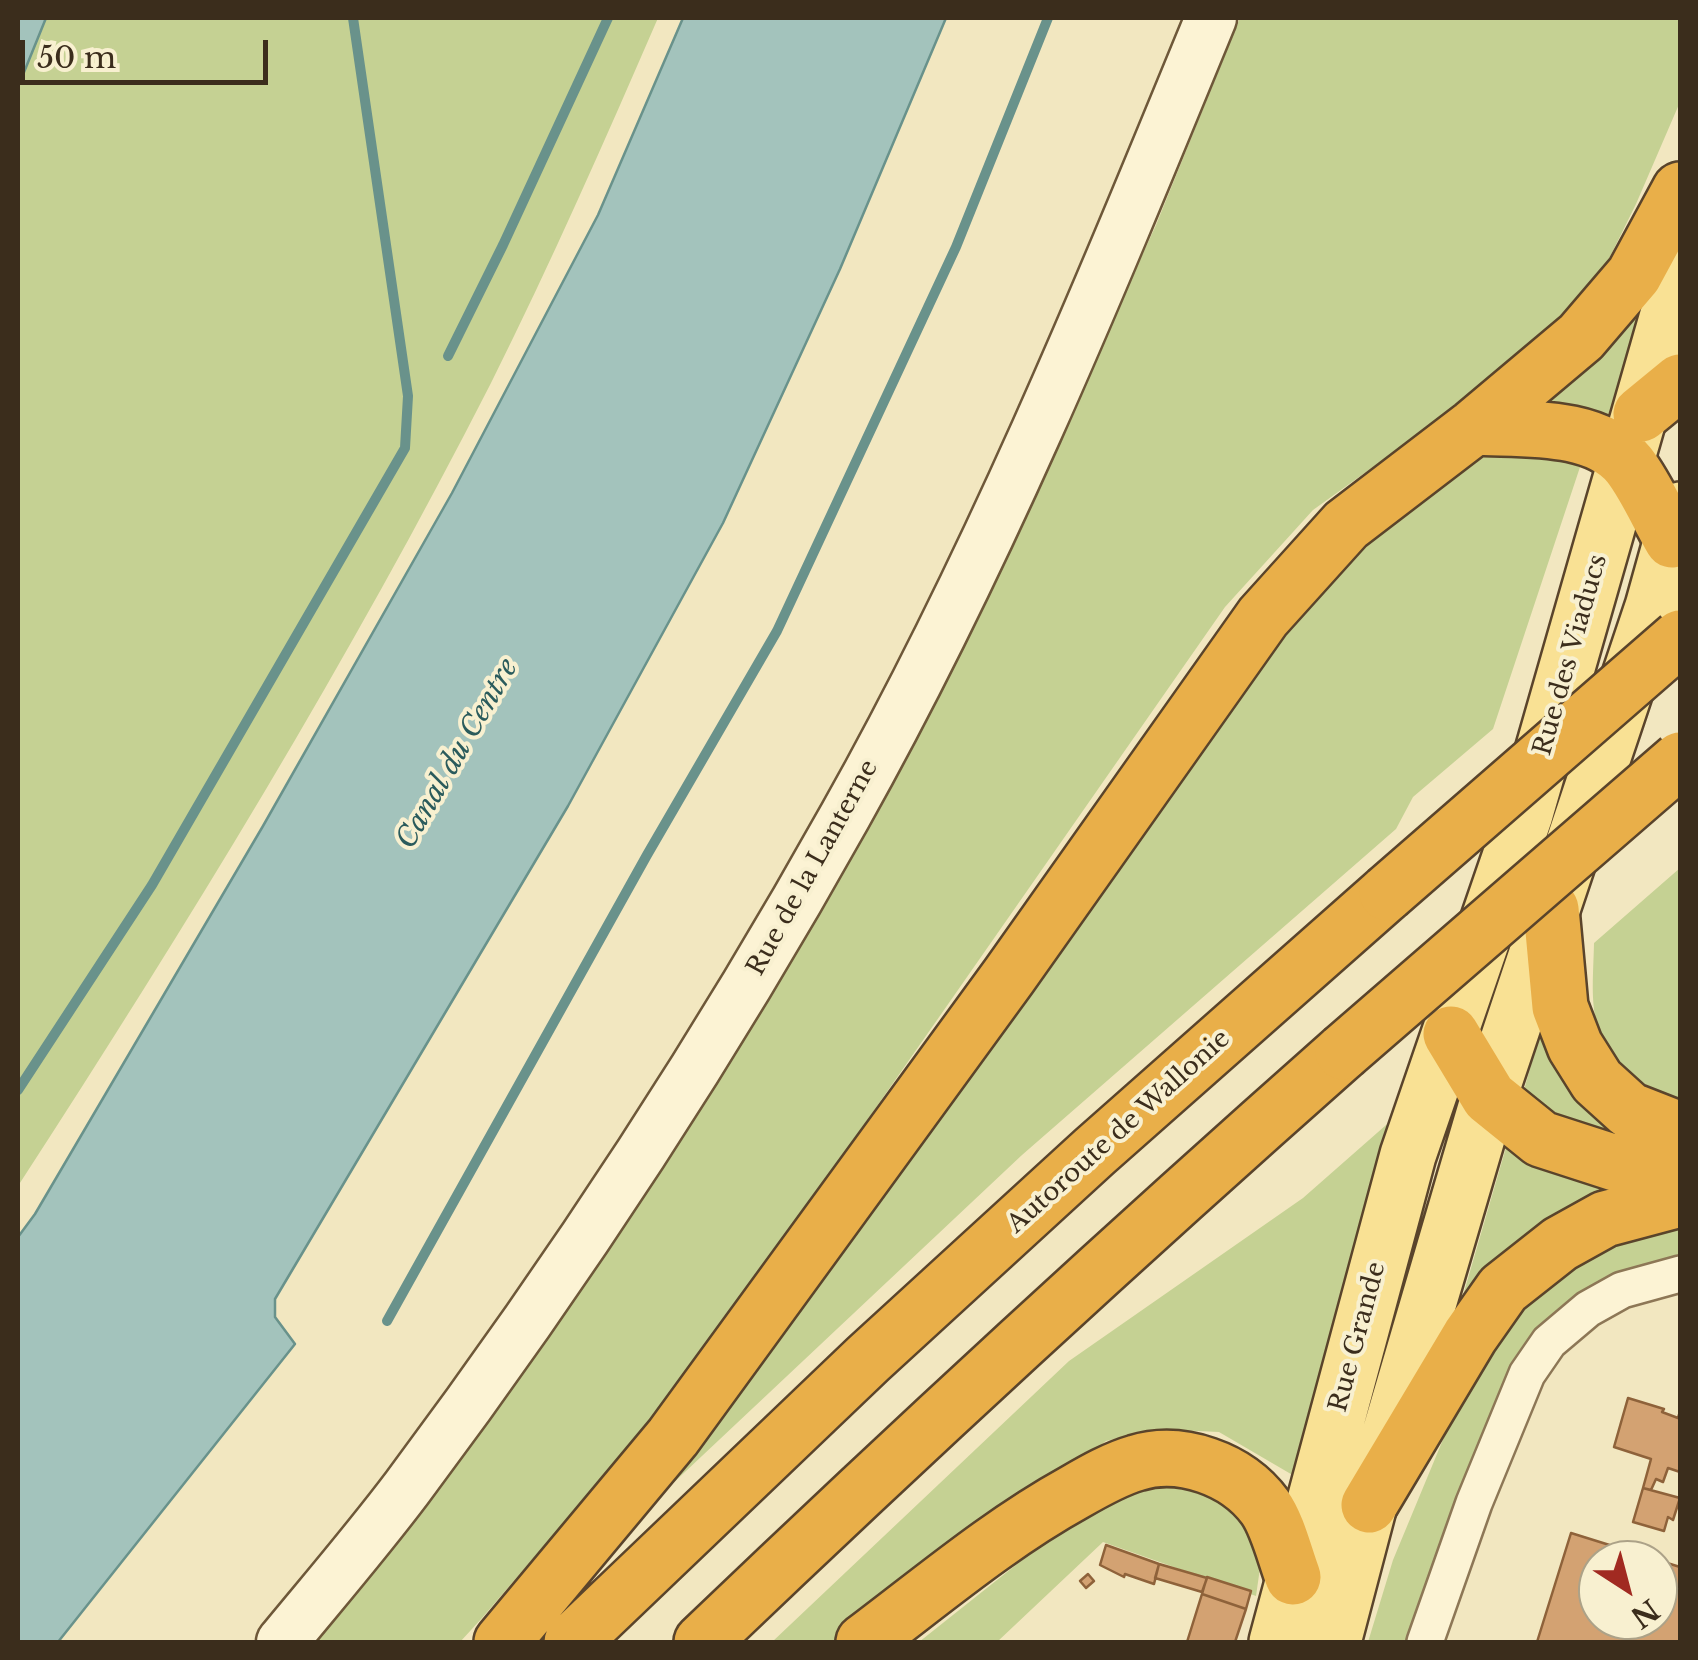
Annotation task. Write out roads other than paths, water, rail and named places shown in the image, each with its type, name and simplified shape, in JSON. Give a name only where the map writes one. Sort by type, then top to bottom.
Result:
[{"type":"highway","points":[[502,1642],[673,1437],[998,992],[1262,617],[1346,525],[1474,427],[1581,337],[1634,275],[1680,190]]},
{"type":"highway","points":[[1474,427],[1596,440],[1649,420],[1676,525]]},
{"type":"highway","name":"Autoroute de Wallonie","points":[[572,1642],[868,1360],[1094,1152],[1680,638]]},
{"type":"highway","points":[[702,1642],[1138,1233],[1680,760]]},
{"type":"highway","points":[[1551,908],[1560,1007],[1575,1046],[1598,1081],[1629,1110],[1680,1130]]},
{"type":"highway","points":[[1451,1034],[1489,1097],[1542,1139],[1680,1184]]},
{"type":"highway","points":[[1369,1505],[1470,1336],[1503,1289],[1560,1244],[1605,1220],[1680,1199]]},
{"type":"highway","points":[[864,1642],[1028,1518],[1138,1462],[1172,1457],[1206,1465],[1237,1479],[1266,1508],[1293,1578]]},
{"type":"main road","name":"Rue de la Lanterne","points":[[282,1642],[404,1492],[603,1211],[744,991],[847,813],[1030,450],[1211,18]]},
{"type":"main road","name":"Rue des Viaducs","points":[[1451,1034],[1649,420],[1680,273]]},
{"type":"main road","points":[[1333,1642],[1369,1505],[1489,1097],[1653,606],[1676,525]]},
{"type":"main road","name":"Rue Grande","points":[[1277,1642],[1408,1155],[1451,1034]]},
{"type":"street","points":[[1425,1642],[1474,1503],[1527,1374],[1549,1342],[1588,1308],[1622,1290],[1680,1274]]},
{"type":"water","points":[[18,18],[46,18],[18,87]]},
{"type":"water","name":"Canal du Centre","points":[[683,18],[946,18],[840,269],[723,523],[568,806],[275,1299],[275,1317],[295,1344],[58,1642],[18,1642],[18,1237],[263,826],[452,493],[598,215]]},
{"type":"waterway","points":[[18,1090],[152,885],[405,448],[408,396],[353,18]]},
{"type":"waterway","points":[[448,356],[608,18]]},
{"type":"waterway","points":[[387,1321],[777,631],[956,247],[1048,18]]}]
